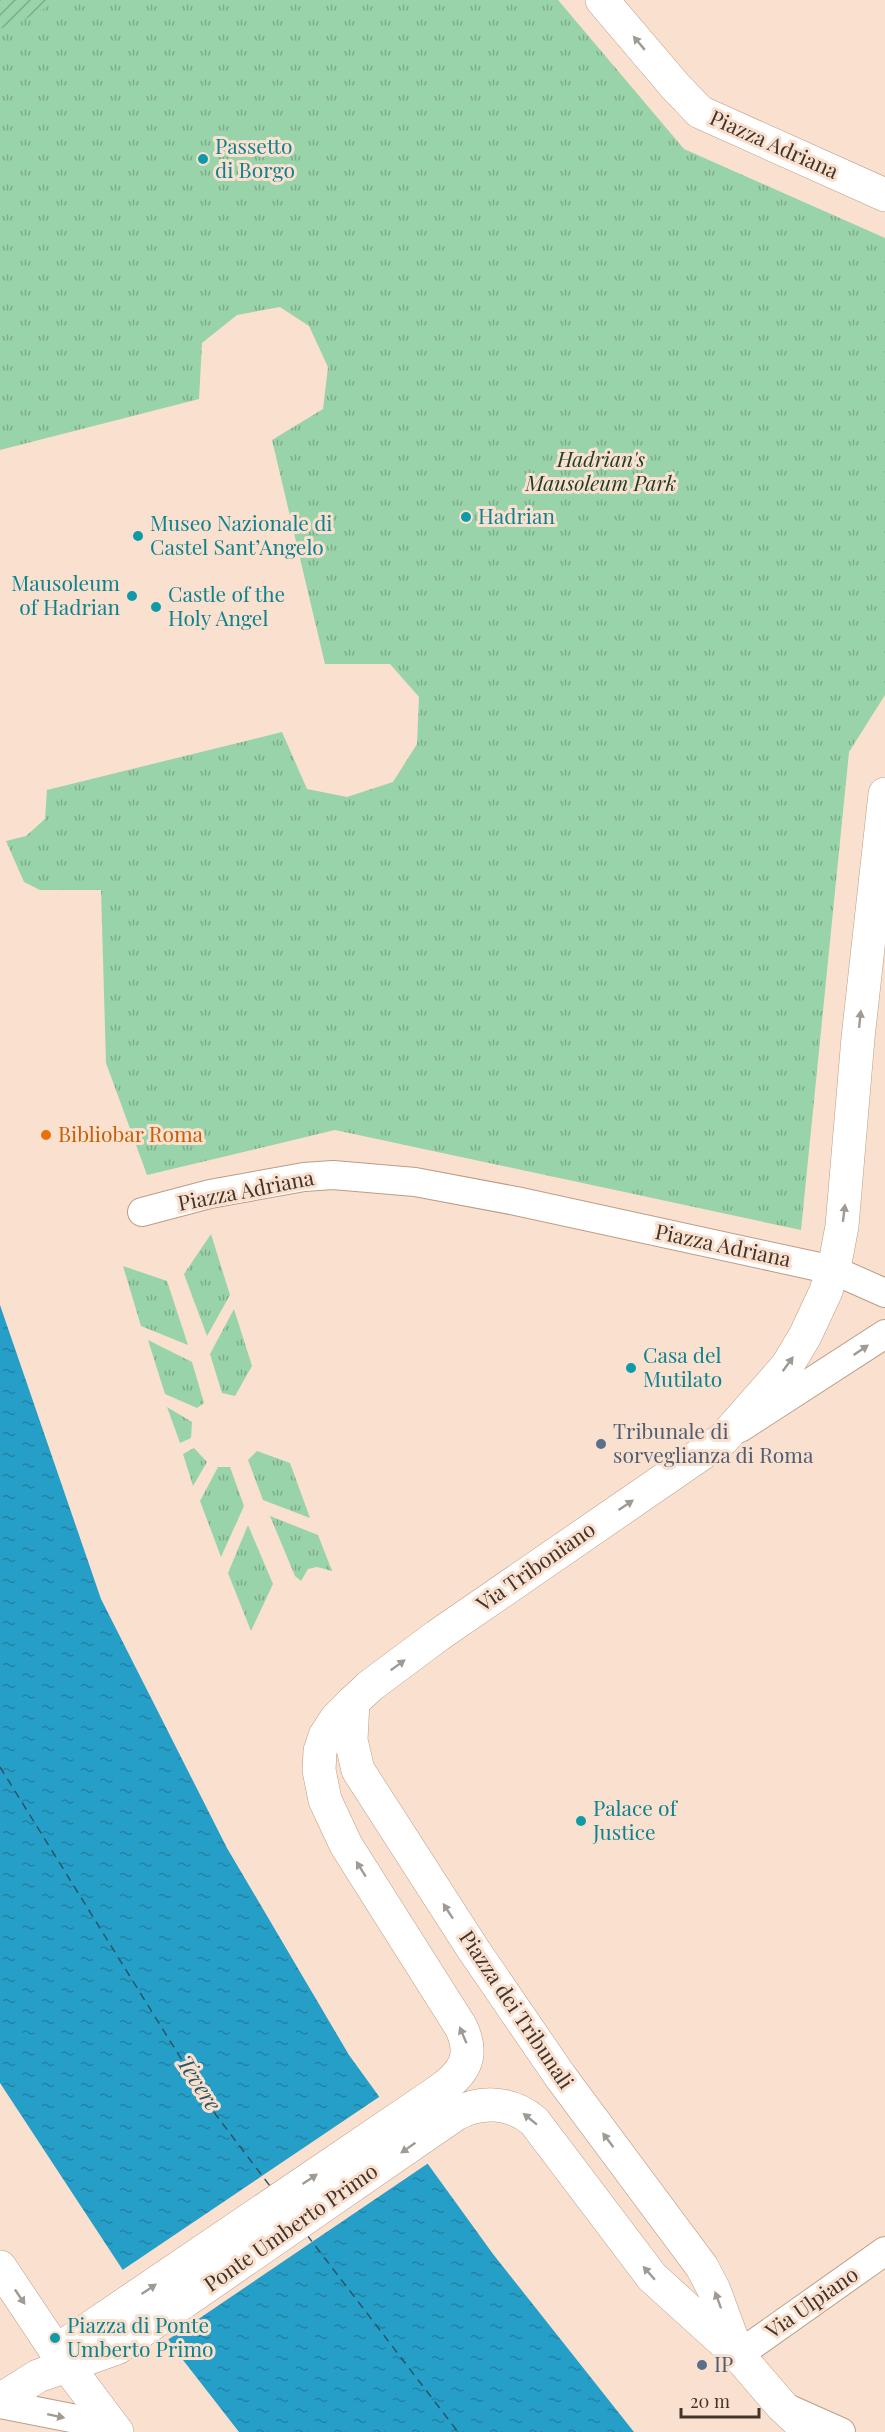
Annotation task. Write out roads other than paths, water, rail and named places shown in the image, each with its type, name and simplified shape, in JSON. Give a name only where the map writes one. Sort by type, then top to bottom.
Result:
[{"type":"main road","name":"Piazza Adriana","points":[[602,0],[700,112],[885,195]]},
{"type":"main road","points":[[833,1270],[839,1247],[846,1197],[858,1038],[885,794]]},
{"type":"main road","name":"Via Triboniano","points":[[352,1702],[437,1636],[723,1439],[794,1356],[821,1306],[833,1270]]},
{"type":"main road","points":[[352,1702],[336,1719],[323,1743],[319,1761],[322,1787],[328,1808],[346,1845],[465,2036],[468,2048],[466,2062],[459,2074],[452,2100],[512,2108],[534,2121],[652,2277],[738,2355],[790,2419],[810,2432]]},
{"type":"main road","name":"Piazza dei Tribunali","points":[[352,1702],[351,1749],[358,1770],[442,1902],[560,2076],[702,2267],[714,2290],[738,2355]]},
{"type":"main road","name":"Ponte Umberto Primo","points":[[62,2359],[109,2335],[452,2100]]},
{"type":"main road","points":[[0,2267],[62,2359],[114,2429]]},
{"type":"main road","points":[[0,2404],[27,2381],[62,2359]]},
{"type":"street","name":"Piazza Adriana","points":[[142,1212],[210,1194],[304,1177],[333,1175],[415,1182],[516,1201],[833,1270],[885,1293]]},
{"type":"street","name":"Via Triboniano","points":[[723,1439],[885,1334]]},
{"type":"street","name":"Via Ulpiano","points":[[738,2355],[885,2251]]},
{"type":"street","points":[[0,2404],[114,2429]]},
{"type":"street","points":[[0,2404],[23,2432]]},
{"type":"street","points":[[790,2419],[841,2432]]},
{"type":"water","name":"Tevere","points":[[0,1305],[101,1599],[227,1848],[349,2055],[493,2254],[634,2432],[239,2432],[176,2351],[0,2083]]},
{"type":"place","name":"Passetto di Borgo","points":[[203,159]]},
{"type":"place","name":"Hadrian","points":[[466,517]]},
{"type":"place","name":"Museo Nazionale di Castel Sant’Angelo","points":[[138,536]]},
{"type":"place","name":"Mausoleum of Hadrian","points":[[132,596]]},
{"type":"place","name":"Castle of the Holy Angel","points":[[156,607]]},
{"type":"place","name":"Bibliobar Roma","points":[[46,1135]]},
{"type":"place","name":"Casa del Mutilato","points":[[631,1368]]},
{"type":"place","name":"Tribunale di sorveglianza di Roma","points":[[601,1444]]},
{"type":"place","name":"Palace of Justice","points":[[581,1821]]},
{"type":"place","name":"Piazza di Ponte Umberto Primo","points":[[55,2338]]},
{"type":"place","name":"IP","points":[[702,2365]]},
{"type":"park label","name":"Hadrian's Mausoleum Park","points":[[601,472]]}]
